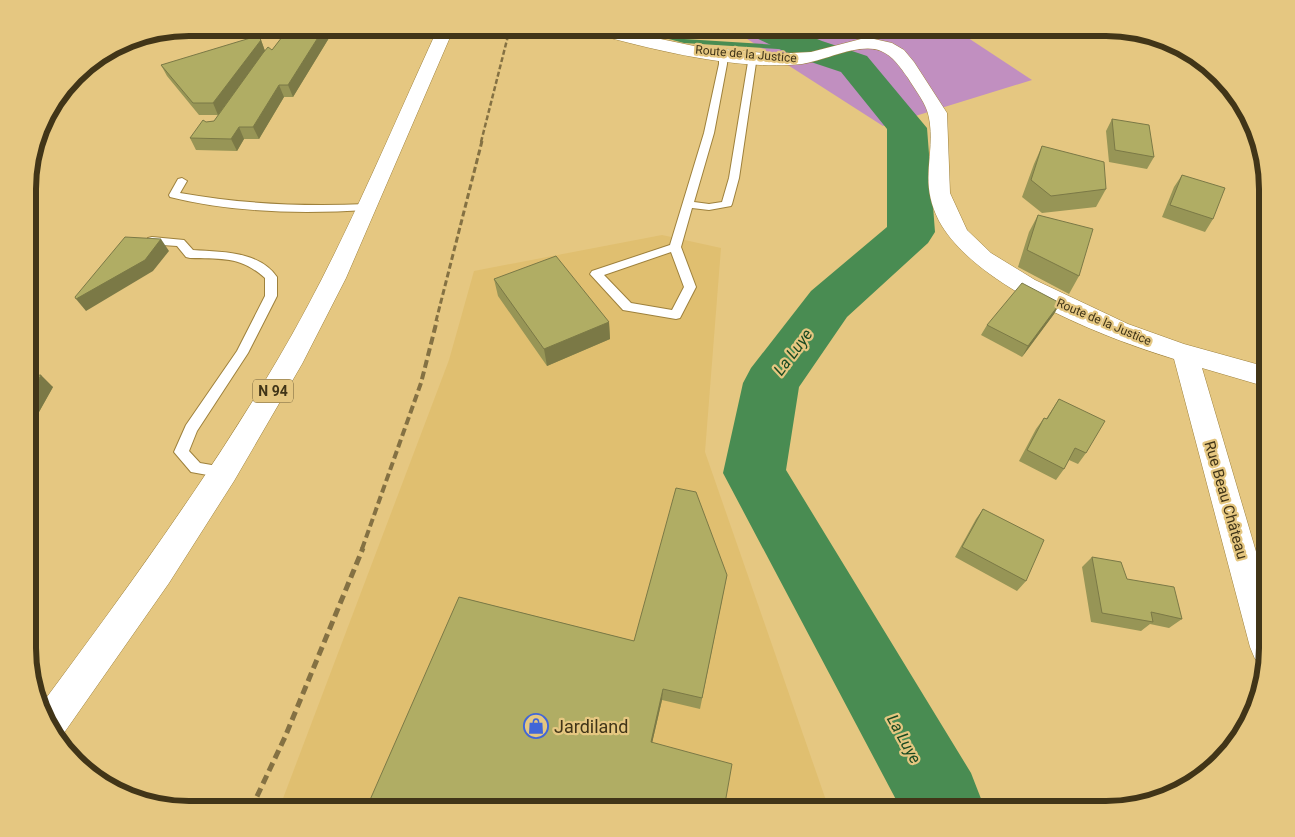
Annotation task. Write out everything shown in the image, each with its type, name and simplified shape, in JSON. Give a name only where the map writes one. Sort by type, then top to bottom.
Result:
[{"type":"street","name":"N 94","points":[[54,718],[158,573],[224,472],[289,364],[334,278],[442,36]]},
{"type":"street","name":"Route de la Justice","points":[[621,36],[723,54],[808,58],[842,48],[868,44],[888,49],[898,54],[918,79],[939,117],[936,178],[942,204],[954,228],[970,248],[1010,278],[1082,315],[1132,336],[1185,354],[1258,374]]},
{"type":"street","name":"Rue Beau Château","points":[[1185,354],[1258,615]]},
{"type":"lane","points":[[675,247],[596,274],[627,307],[676,315],[690,287],[675,247],[709,133],[723,64],[723,54]]},
{"type":"lane","points":[[688,204],[709,206],[727,204],[734,178],[754,56]]},
{"type":"lane","points":[[182,181],[174,195],[300,209],[367,207]]},
{"type":"lane","points":[[152,241],[180,243],[190,254],[229,256],[256,263],[270,277],[271,296],[242,353],[191,428],[181,452],[196,468],[224,472]]},
{"type":"shaded area","points":[[742,36],[965,36],[1032,80],[883,126]]},
{"type":"shaded area","points":[[662,235],[721,248],[705,452],[826,800],[282,801],[449,360],[474,271]]},
{"type":"building","points":[[257,36],[261,40],[213,103],[193,103],[161,65]]},
{"type":"building","points":[[283,36],[319,36],[288,85],[279,85],[253,127],[239,127],[231,139],[190,138],[203,120],[206,122],[214,121],[263,53],[268,47],[272,50]]},
{"type":"building","points":[[1112,119],[1149,125],[1154,157],[1115,150]]},
{"type":"building","points":[[1042,146],[1104,162],[1106,189],[1051,196],[1031,180]]},
{"type":"building","points":[[1182,175],[1225,188],[1213,219],[1170,205]]},
{"type":"building","points":[[1038,215],[1093,229],[1079,276],[1027,250]]},
{"type":"building","points":[[125,237],[161,239],[145,260],[76,299],[75,297]]},
{"type":"building","points":[[556,256],[609,322],[544,349],[494,279]]},
{"type":"building","points":[[1022,283],[1060,303],[1028,346],[987,325]]},
{"type":"building","points":[[36,375],[41,375],[36,384]]},
{"type":"building","points":[[1059,399],[1105,421],[1086,453],[1075,448],[1064,469],[1027,450],[1044,418],[1047,419]]},
{"type":"building","points":[[676,488],[696,492],[727,575],[702,698],[663,689],[651,742],[732,764],[726,800],[370,801],[459,597],[634,641]]},
{"type":"building","points":[[983,509],[1044,540],[1026,581],[962,547]]},
{"type":"building","points":[[1092,557],[1121,562],[1127,579],[1174,587],[1182,619],[1151,612],[1153,622],[1102,613]]},
{"type":"waterway","points":[[663,36],[684,41],[809,49]]},
{"type":"waterway","name":"La Luye","points":[[780,36],[809,49],[854,64],[907,128],[911,232],[829,304],[771,383],[754,473],[941,800]]},
{"type":"railway","points":[[481,142],[508,36]]},
{"type":"railway","points":[[436,321],[482,141]]},
{"type":"railway","points":[[362,549],[421,383],[437,320]]},
{"type":"railway","points":[[255,801],[285,737],[363,548]]},
{"type":"place","name":"Jardiland","points":[[536,726]]}]
